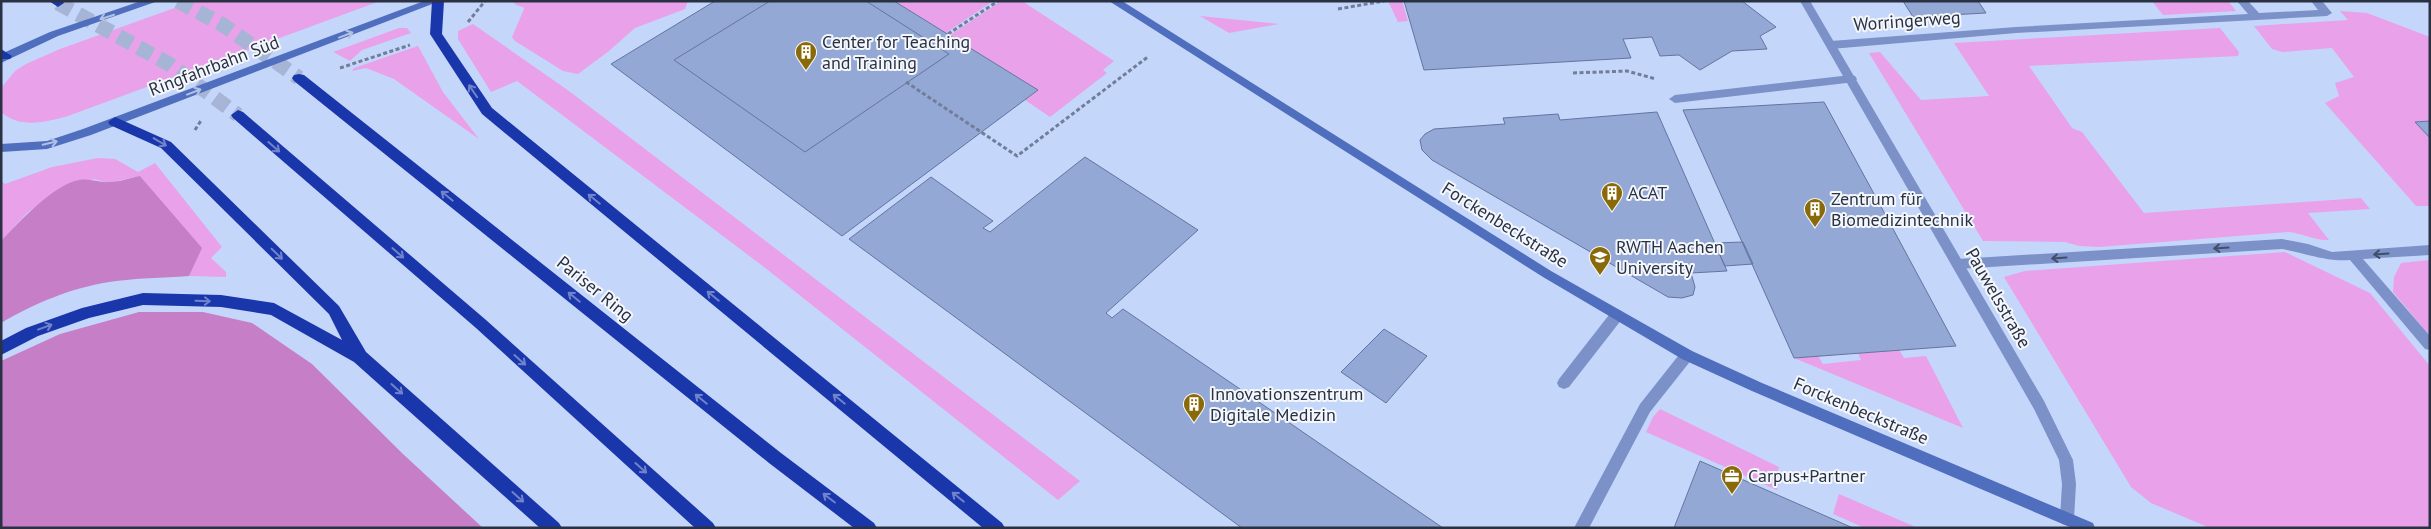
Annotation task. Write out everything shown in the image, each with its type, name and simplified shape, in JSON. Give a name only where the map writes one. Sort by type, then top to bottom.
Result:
[{"type":"highway","points":[[437,1],[436,34],[487,111],[996,528]]},
{"type":"highway","name":"Pariser Ring","points":[[299,78],[775,458],[868,528]]},
{"type":"highway","points":[[238,115],[481,324],[708,528]]},
{"type":"highway","points":[[116,122],[161,141],[166,145],[334,310],[360,356]]},
{"type":"highway","points":[[1,349],[32,332],[87,312],[142,299],[221,301],[274,309],[360,356],[552,528]]},
{"type":"street","points":[[2,56],[54,34],[153,1]]},
{"type":"street","name":"Ringfahrbahn Süd","points":[[1,148],[47,145],[116,122],[437,1]]},
{"type":"street","name":"Forckenbeckstraße","points":[[1114,1],[1473,228],[1687,355],[1756,388],[2088,528]]},
{"type":"street","name":"Pauwelsstraße","points":[[1805,1],[1852,79],[2039,405],[2066,460],[2069,484],[2067,519]]},
{"type":"street","points":[[2242,1],[2256,17]]},
{"type":"street","name":"Worringerweg","points":[[1831,44],[2016,30],[2327,13],[2316,1]]},
{"type":"street","points":[[1675,99],[1852,79]]},
{"type":"street","points":[[1958,264],[2282,244],[2308,249],[2332,257],[2430,250]]},
{"type":"street","points":[[2354,256],[2430,345]]},
{"type":"street","points":[[1564,383],[1617,315]]},
{"type":"street","points":[[1581,528],[1645,408],[1687,355]]},
{"type":"path","points":[[467,23],[485,1]]},
{"type":"path","points":[[948,34],[998,1]]},
{"type":"path","points":[[1338,9],[1384,1]]},
{"type":"path","points":[[906,82],[1017,156],[1173,39]]},
{"type":"path","points":[[1573,73],[1627,71],[1655,79],[1669,90],[1675,99]]},
{"type":"shaded area","points":[[194,1],[380,1],[68,116],[33,123],[16,121],[1,112],[1,88],[15,71],[26,64],[60,49]]},
{"type":"shaded area","points":[[513,1],[688,1],[685,9],[635,28],[609,51],[578,74],[563,71],[515,41],[512,37],[524,9]]},
{"type":"shaded area","points":[[894,1],[993,1],[946,33]]},
{"type":"shaded area","points":[[1001,1],[1022,1],[1114,61],[1103,70],[1107,73],[1050,117],[1025,100],[1038,90],[949,36]]},
{"type":"shaded area","points":[[1388,1],[1402,1],[1408,21],[1398,22]]},
{"type":"shaded area","points":[[2152,1],[2228,1],[2236,11],[2163,15]]},
{"type":"shaded area","points":[[2340,11],[2367,13],[2430,37],[2430,206],[2416,206],[2325,103],[2339,96],[2335,83],[2354,77],[2332,48],[2282,52],[2272,49],[2254,26],[2348,20]]},
{"type":"shaded area","points":[[1200,16],[1279,24],[1229,33]]},
{"type":"shaded area","points":[[473,24],[569,91],[1080,481],[1058,500],[764,267],[517,81],[491,92],[458,39],[458,31]]},
{"type":"shaded area","points":[[399,28],[407,28],[411,33],[362,50],[350,61],[333,52]]},
{"type":"shaded area","points":[[2220,28],[2239,52],[2238,56],[2029,66],[2072,128],[2082,132],[2144,213],[2361,198],[2370,209],[2308,213],[2329,240],[2288,232],[2099,247],[2079,246],[2065,242],[1983,241],[1869,53],[1880,52],[1921,100],[1989,96],[1954,43]]},
{"type":"shaded area","points":[[418,46],[443,92],[479,139],[394,79],[366,68],[352,71],[354,68]]},
{"type":"shaded area","points":[[98,158],[115,159],[138,172],[155,163],[222,247],[211,258],[226,272],[226,277],[189,276],[201,248],[140,176],[108,183],[94,179],[49,196],[27,213],[1,241],[1,181],[5,184],[52,167]]},
{"type":"shaded area","points":[[140,176],[202,248],[189,276],[109,282],[81,288],[26,309],[1,323],[1,241],[17,224],[48,196],[69,183],[79,180],[113,182]]},
{"type":"shaded area","points":[[2285,252],[2370,293],[2430,366],[2430,528],[2210,528],[2151,503],[2131,487],[2004,277],[2025,271]]},
{"type":"shaded area","points":[[2430,260],[2430,336],[2393,292],[2394,277],[2401,263]]},
{"type":"shaded area","points":[[139,312],[203,312],[252,323],[312,364],[403,454],[483,528],[1,528],[1,361],[60,334]]},
{"type":"shaded area","points":[[1899,350],[1904,358],[1926,356],[1963,428],[1794,358],[1818,356],[1823,364],[1861,360],[1858,353]]},
{"type":"shaded area","points":[[1660,409],[1779,467],[1778,471],[1782,473],[1777,490],[1646,432],[1653,417]]},
{"type":"shaded area","points":[[1839,494],[1918,528],[1865,528],[1833,514]]},
{"type":"building","points":[[715,1],[894,1],[1038,90],[842,236],[611,64]]},
{"type":"building","name":"Center for Teaching and Training","points":[[770,1],[866,1],[949,54],[805,152],[674,60]]},
{"type":"building","points":[[1404,1],[1742,1],[1776,27],[1760,36],[1767,49],[1732,51],[1700,70],[1679,55],[1660,56],[1652,37],[1623,39],[1631,58],[1424,70]]},
{"type":"building","points":[[1903,1],[1978,1],[1986,13],[1913,17]]},
{"type":"building","name":"Zentrum für Biomedizintechnik","points":[[1824,102],[1956,346],[1794,358],[1683,110]]},
{"type":"building","name":"ACAT","points":[[1657,112],[1727,271],[1691,273],[1695,287],[1693,295],[1682,298],[1668,297],[1432,160],[1422,150],[1420,140],[1425,134],[1434,129],[1505,124],[1503,118],[1558,114],[1560,120]]},
{"type":"building","points":[[2430,121],[2430,138],[2415,122]]},
{"type":"building","name":"Innovationszentrum Digitale Medizin","points":[[1085,157],[1198,230],[1106,313],[1112,318],[1123,309],[1443,528],[1242,528],[849,239],[931,177],[993,221],[983,228],[990,232]]},
{"type":"building","points":[[1743,242],[1753,264],[1725,266],[1714,243]]},
{"type":"building","points":[[1384,329],[1427,356],[1386,403],[1341,372]]},
{"type":"building","name":"Carpus+Partner","points":[[1700,461],[1853,528],[1674,528]]},
{"type":"tunnel","points":[[178,1],[223,25],[299,78]]},
{"type":"tunnel","points":[[58,3],[169,64],[238,115]]},
{"type":"place","name":"Center for Teaching and Training","points":[[806,71]]},
{"type":"place","name":"ACAT","points":[[1612,212]]},
{"type":"place","name":"Zentrum für Biomedizintechnik","points":[[1815,228]]},
{"type":"place","name":"RWTH Aachen University","points":[[1600,276]]},
{"type":"place","name":"Innovationszentrum Digitale Medizin","points":[[1194,423]]},
{"type":"place","name":"Carpus+Partner","points":[[1732,495]]}]
